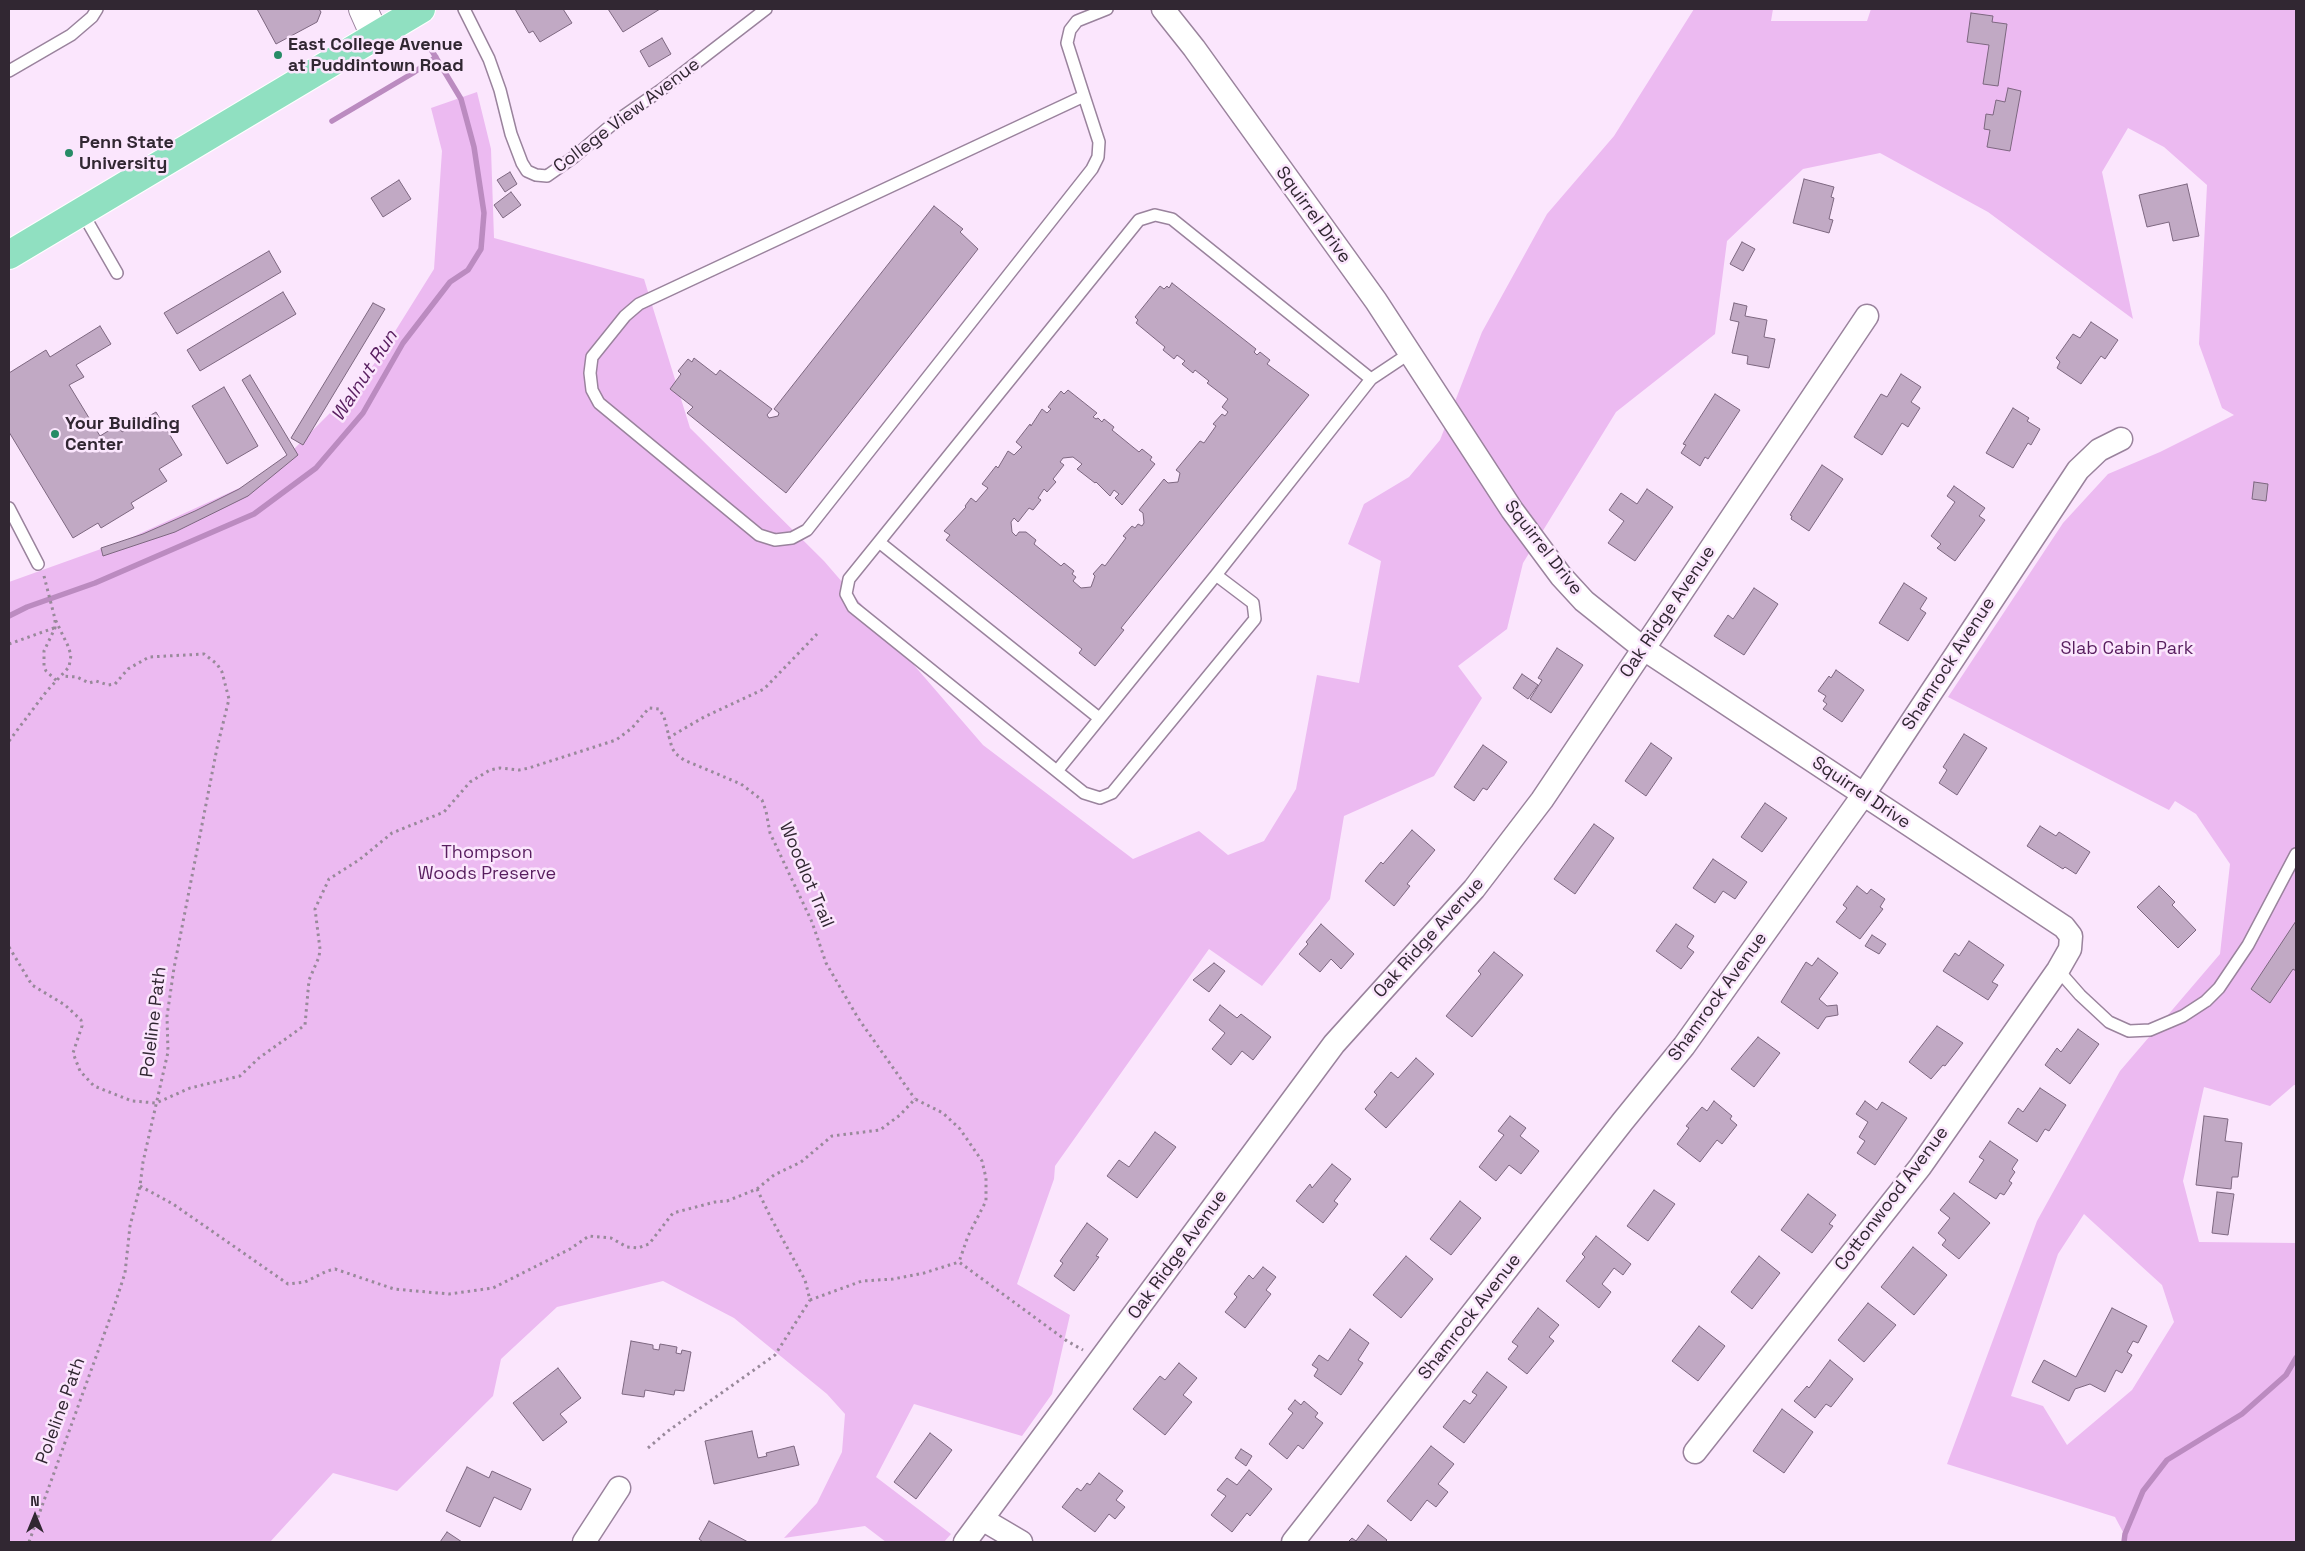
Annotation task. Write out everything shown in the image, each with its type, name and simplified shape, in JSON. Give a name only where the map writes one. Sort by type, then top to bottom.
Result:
[{"type":"main road","points":[[9,255],[421,9]]},
{"type":"street","points":[[363,9],[375,36]]},
{"type":"street","name":"Squirrel Drive","points":[[1163,9],[1194,48],[1376,301],[1512,510],[1561,576],[1584,601],[1644,649],[2064,927],[2071,936]]},
{"type":"street","name":"Oak Ridge Avenue","points":[[965,1542],[1102,1360],[1334,1044],[1474,889],[1542,800],[1867,316]]},
{"type":"street","name":"Shamrock Avenue","points":[[1294,1542],[1616,1129],[1684,1046],[1864,794],[2078,470],[2099,450],[2121,439]]},
{"type":"street","name":"Cottonwood Avenue","points":[[1695,1452],[1920,1166],[2058,970],[2070,949],[2071,936]]},
{"type":"street","points":[[584,1542],[619,1488]]},
{"type":"street","points":[[982,1519],[1021,1542]]},
{"type":"lane","points":[[9,71],[71,35],[92,17],[97,9]]},
{"type":"lane","name":"College View Avenue","points":[[464,9],[489,59],[500,90],[511,134],[522,163],[528,171],[536,175],[547,176],[574,157],[615,122],[661,90],[766,9]]},
{"type":"lane","points":[[1084,96],[640,304],[625,316],[592,356],[590,373],[592,390],[599,403],[759,535],[775,540],[792,538],[807,530],[1092,169],[1098,157],[1100,142],[1067,43],[1070,30],[1077,21],[1107,9]]},
{"type":"lane","points":[[82,212],[117,273]]},
{"type":"lane","points":[[1216,575],[1253,603],[1255,619],[1112,792],[1100,798],[1084,792],[853,607],[846,594],[849,579],[1139,220],[1155,215],[1172,219],[1372,380]]},
{"type":"lane","points":[[1057,770],[1372,380],[1410,353]]},
{"type":"lane","points":[[9,508],[38,564]]},
{"type":"lane","points":[[879,542],[1099,718]]},
{"type":"lane","points":[[2058,970],[2080,995],[2109,1022],[2129,1030],[2150,1030],[2183,1016],[2206,1001],[2219,988],[2248,945],[2296,854]]},
{"type":"path","points":[[9,741],[69,667],[71,655],[55,619],[44,576]]},
{"type":"path","points":[[55,619],[55,628],[44,652],[44,666],[46,671],[57,681]]},
{"type":"path","points":[[9,644],[55,628]]},
{"type":"path","points":[[668,738],[704,717],[764,689],[817,634]]},
{"type":"path","name":"Poleline Path","points":[[29,1542],[125,1273],[130,1226],[168,1052],[168,1016],[174,968],[216,748],[228,704],[228,692],[224,677],[219,668],[204,654],[157,656],[143,659],[128,669],[115,684],[105,684],[96,681],[89,683],[77,677],[62,676]]},
{"type":"path","name":"Woodlot Trail","points":[[156,1103],[190,1088],[240,1076],[259,1058],[305,1025],[309,980],[319,957],[320,949],[315,909],[329,879],[359,860],[392,833],[444,812],[470,782],[490,770],[529,768],[616,740],[632,728],[648,708],[659,709],[664,717],[668,738],[676,754],[684,760],[741,784],[762,800],[770,833],[812,922],[826,962],[858,1018],[915,1099]]},
{"type":"path","points":[[9,947],[32,985],[65,1005],[81,1020],[82,1026],[74,1053],[80,1071],[86,1078],[94,1086],[110,1094],[132,1101],[156,1103]]},
{"type":"path","points":[[140,1186],[174,1204],[288,1284],[305,1282],[326,1271],[335,1270],[394,1289],[449,1294],[493,1288],[570,1249],[590,1236],[611,1238],[627,1246],[638,1248],[648,1244],[673,1214],[715,1202],[727,1201],[757,1189],[774,1175],[801,1162],[832,1136],[880,1130],[900,1115],[915,1099],[943,1113],[960,1129],[982,1161],[986,1178],[986,1201],[968,1236],[959,1262]]},
{"type":"path","points":[[757,1189],[770,1218],[805,1280],[810,1300]]},
{"type":"path","points":[[959,1262],[992,1288],[1067,1341],[1102,1360]]},
{"type":"path","points":[[648,1448],[668,1431],[775,1355],[810,1300],[862,1280],[892,1279],[924,1273],[959,1262]]},
{"type":"green space","name":"Thompson Woods Preserve","points":[[1694,9],[1773,9],[1771,21],[1867,21],[1871,9],[2296,9],[2296,1085],[2270,1106],[2204,1087],[2183,1181],[2199,1242],[2296,1243],[2296,1542],[2124,1542],[2124,1534],[2115,1517],[1947,1464],[2037,1221],[2120,1071],[2220,954],[2230,864],[2196,814],[2175,801],[2169,810],[1948,697],[2063,523],[2108,474],[2160,452],[2234,415],[2222,408],[2199,344],[2207,185],[2164,147],[2128,128],[2102,172],[2133,319],[1988,212],[1880,153],[1803,169],[1727,241],[1715,334],[1616,412],[1523,563],[1507,629],[1458,666],[1482,698],[1434,776],[1344,816],[1330,899],[1262,986],[1209,949],[1055,1166],[1054,1179],[1017,1284],[1070,1315],[1052,1394],[1022,1436],[914,1404],[876,1477],[951,1534],[944,1542],[886,1542],[865,1526],[784,1538],[817,1503],[842,1452],[845,1414],[827,1394],[734,1318],[663,1281],[557,1307],[501,1359],[493,1396],[397,1491],[333,1473],[270,1542],[9,1542],[9,582],[126,540],[259,479],[295,448],[360,383],[379,357],[434,269],[442,151],[431,108],[477,92],[491,149],[494,238],[644,279],[690,428],[824,561],[983,745],[1133,859],[1199,831],[1228,855],[1264,841],[1296,789],[1317,675],[1359,683],[1381,561],[1348,544],[1364,504],[1409,477],[1440,440],[1482,332],[1547,214],[1614,136]],"holes":[[[2084,1214],[2162,1285],[2174,1322],[2132,1390],[2067,1445],[2043,1406],[2011,1396],[2058,1254]]]},
{"type":"building","points":[[257,9],[319,9],[321,12],[317,22],[276,44]]},
{"type":"building","points":[[515,9],[563,9],[572,23],[540,42],[533,31],[529,33]]},
{"type":"building","points":[[608,9],[660,9],[623,32]]},
{"type":"building","points":[[1971,13],[1993,16],[1992,22],[2007,24],[1998,86],[1983,84],[1989,45],[1967,42]]},
{"type":"building","points":[[662,38],[671,54],[649,67],[640,51]]},
{"type":"building","points":[[2008,88],[2021,91],[2010,151],[1987,147],[1990,130],[1984,129],[1986,114],[1993,115],[1996,100],[2005,102]]},
{"type":"building","points":[[510,172],[517,184],[505,192],[497,180]]},
{"type":"building","points":[[1804,179],[1834,187],[1831,197],[1834,198],[1829,219],[1833,220],[1829,233],[1793,223]]},
{"type":"building","points":[[399,180],[411,199],[383,217],[371,198]]},
{"type":"building","points":[[2187,184],[2199,236],[2173,241],[2169,222],[2147,227],[2139,195]]},
{"type":"building","points":[[511,192],[521,205],[503,218],[494,205]]},
{"type":"building","points":[[934,206],[963,229],[960,232],[978,249],[786,493],[687,413],[693,407],[670,389],[681,374],[678,371],[688,359],[692,362],[694,358],[716,375],[720,370],[772,409],[767,415],[769,418],[778,416],[779,413],[774,409]]},
{"type":"building","points":[[1742,242],[1755,249],[1743,271],[1730,264]]},
{"type":"building","points":[[269,251],[281,272],[177,334],[164,313]]},
{"type":"building","points":[[1172,283],[1256,349],[1254,352],[1257,355],[1260,352],[1270,360],[1267,364],[1309,395],[1121,628],[1124,630],[1095,666],[1079,653],[1082,649],[946,540],[950,535],[944,531],[966,507],[971,498],[976,502],[988,488],[982,484],[996,466],[998,468],[1008,451],[1014,455],[1022,447],[1016,442],[1030,424],[1031,426],[1042,409],[1047,413],[1051,409],[1048,407],[1061,391],[1064,394],[1068,390],[1097,413],[1093,417],[1098,418],[1102,422],[1104,419],[1114,427],[1112,430],[1139,452],[1142,449],[1152,457],[1150,460],[1155,464],[1122,505],[1115,498],[1119,494],[1114,490],[1110,496],[1096,482],[1077,469],[1082,464],[1073,457],[1063,458],[1060,462],[1064,465],[1053,479],[1056,482],[1047,492],[1044,489],[1038,498],[1041,500],[1033,510],[1029,508],[1018,522],[1014,518],[1011,522],[1012,532],[1016,536],[1019,532],[1026,532],[1036,540],[1034,544],[1061,566],[1064,563],[1074,571],[1072,574],[1076,577],[1073,581],[1081,588],[1091,587],[1095,576],[1093,574],[1102,564],[1105,566],[1126,538],[1123,536],[1132,526],[1135,528],[1138,524],[1142,526],[1144,523],[1143,513],[1139,510],[1164,479],[1168,483],[1178,482],[1180,473],[1176,470],[1200,441],[1204,443],[1216,426],[1213,424],[1222,414],[1225,416],[1228,412],[1222,407],[1228,399],[1207,383],[1209,381],[1195,370],[1193,373],[1182,364],[1185,361],[1177,355],[1174,359],[1163,350],[1165,347],[1136,323],[1138,320],[1135,317],[1160,286],[1164,289],[1167,286],[1169,288]]},
{"type":"building","points":[[283,292],[296,314],[200,371],[187,350]]},
{"type":"building","points":[[373,303],[385,309],[303,445],[291,438]]},
{"type":"building","points":[[1734,303],[1747,306],[1745,316],[1767,320],[1764,337],[1775,339],[1769,368],[1747,364],[1748,356],[1732,353],[1739,322],[1730,320]]},
{"type":"building","points":[[2091,322],[2118,340],[2105,359],[2101,356],[2081,384],[2057,368],[2060,362],[2056,358],[2073,334],[2080,338]]},
{"type":"building","name":"Your Building Center","points":[[100,326],[111,344],[76,365],[84,377],[69,385],[100,436],[118,425],[122,432],[156,412],[182,455],[159,469],[167,481],[131,503],[134,508],[101,528],[98,523],[73,538],[9,432],[9,373],[46,350],[50,357]]},
{"type":"building","points":[[1901,374],[1921,387],[1911,402],[1920,408],[1908,427],[1902,423],[1882,455],[1854,437],[1881,394],[1887,397]]},
{"type":"building","points":[[250,375],[298,455],[248,496],[175,532],[103,556],[101,548],[143,534],[239,489],[287,455],[242,380]]},
{"type":"building","points":[[224,387],[258,446],[227,464],[192,406]]},
{"type":"building","points":[[1715,394],[1740,410],[1708,459],[1705,457],[1700,466],[1681,453],[1686,445],[1683,444]]},
{"type":"building","points":[[2013,408],[2029,418],[2027,421],[2040,429],[2031,445],[2028,443],[2013,468],[1986,453]]},
{"type":"building","points":[[1822,465],[1843,479],[1809,531],[1791,519],[1792,516],[1790,515]]},
{"type":"building","points":[[2254,482],[2268,484],[2266,501],[2252,499]]},
{"type":"building","points":[[1954,486],[1985,508],[1979,516],[1985,520],[1955,561],[1937,548],[1941,544],[1931,536],[1955,502],[1947,496]]},
{"type":"building","points":[[1647,489],[1673,507],[1635,561],[1608,543],[1624,521],[1609,510],[1621,493],[1637,504]]},
{"type":"building","points":[[1904,583],[1927,598],[1920,609],[1926,613],[1908,641],[1879,623]]},
{"type":"building","points":[[1754,588],[1778,604],[1744,655],[1714,636],[1728,615],[1733,619]]},
{"type":"building","points":[[1557,648],[1583,665],[1551,713],[1530,699],[1542,680],[1538,678]]},
{"type":"building","points":[[1836,670],[1864,690],[1842,722],[1823,709],[1827,704],[1823,701],[1826,696],[1818,691]]},
{"type":"building","points":[[1522,674],[1538,685],[1528,699],[1513,688]]},
{"type":"building","points":[[1964,734],[1987,748],[1957,795],[1939,783],[1947,770],[1943,767]]},
{"type":"building","points":[[1651,743],[1672,758],[1646,796],[1625,781]]},
{"type":"building","points":[[1483,745],[1507,762],[1487,790],[1483,788],[1474,801],[1454,787]]},
{"type":"building","points":[[1765,803],[1787,818],[1762,852],[1741,837]]},
{"type":"building","points":[[1594,824],[1614,838],[1575,894],[1554,879]]},
{"type":"building","points":[[2040,826],[2056,836],[2059,832],[2090,852],[2076,874],[2065,867],[2063,869],[2027,846]]},
{"type":"building","points":[[1412,830],[1435,850],[1407,884],[1410,886],[1394,906],[1365,881],[1381,862],[1383,864]]},
{"type":"building","points":[[1713,859],[1747,882],[1735,899],[1723,891],[1715,903],[1693,888]]},
{"type":"building","points":[[1857,886],[1867,894],[1871,889],[1885,899],[1880,907],[1883,909],[1860,939],[1836,922],[1847,908],[1843,905]]},
{"type":"building","points":[[2159,886],[2175,902],[2172,905],[2196,930],[2178,948],[2137,907]]},
{"type":"building","points":[[2296,921],[2296,971],[2293,969],[2270,1003],[2251,989]]},
{"type":"building","points":[[1321,924],[1354,954],[1341,969],[1331,959],[1320,972],[1299,954]]},
{"type":"building","points":[[1676,924],[1694,936],[1687,947],[1694,952],[1681,969],[1656,951]]},
{"type":"building","points":[[1872,935],[1886,944],[1879,954],[1865,946]]},
{"type":"building","points":[[1969,941],[2004,965],[1992,982],[1998,985],[1988,1000],[1943,971],[1955,953],[1959,956]]},
{"type":"building","points":[[1494,952],[1523,975],[1472,1037],[1446,1016],[1481,974],[1478,971]]},
{"type":"building","points":[[1818,958],[1838,973],[1819,999],[1827,1006],[1837,1005],[1838,1015],[1826,1017],[1818,1029],[1781,1002],[1806,962],[1812,966]]},
{"type":"building","points":[[1214,963],[1225,971],[1209,992],[1193,980]]},
{"type":"building","points":[[1220,1005],[1237,1018],[1241,1014],[1271,1037],[1253,1060],[1242,1051],[1231,1065],[1212,1049],[1225,1033],[1209,1020]]},
{"type":"building","points":[[1937,1026],[1963,1043],[1945,1066],[1943,1065],[1931,1079],[1909,1062]]},
{"type":"building","points":[[2078,1029],[2099,1044],[2070,1084],[2045,1065],[2057,1048],[2061,1052]]},
{"type":"building","points":[[1758,1037],[1780,1053],[1754,1087],[1731,1069]]},
{"type":"building","points":[[1416,1058],[1434,1074],[1386,1128],[1365,1109],[1377,1095],[1374,1092],[1391,1072],[1398,1078]]},
{"type":"building","points":[[2040,1088],[2066,1105],[2049,1131],[2045,1129],[2037,1142],[2008,1123],[2018,1108],[2023,1112]]},
{"type":"building","points":[[1714,1101],[1732,1116],[1730,1119],[1737,1125],[1722,1144],[1717,1140],[1700,1162],[1677,1144],[1689,1128],[1686,1126],[1702,1107],[1707,1111]]},
{"type":"building","points":[[1865,1101],[1877,1110],[1882,1102],[1907,1118],[1875,1165],[1857,1153],[1865,1141],[1859,1137],[1868,1122],[1856,1114]]},
{"type":"building","points":[[1510,1116],[1526,1128],[1520,1136],[1539,1151],[1521,1174],[1509,1165],[1496,1181],[1479,1167],[1504,1135],[1498,1131]]},
{"type":"building","points":[[2204,1116],[2228,1119],[2225,1141],[2242,1143],[2238,1177],[2232,1177],[2231,1189],[2196,1185]]},
{"type":"building","points":[[1155,1132],[1176,1147],[1137,1198],[1107,1176],[1119,1160],[1129,1167]]},
{"type":"building","points":[[1990,1141],[2018,1160],[2012,1169],[2015,1172],[2009,1181],[2012,1183],[2004,1195],[2000,1193],[1996,1199],[1969,1182],[1984,1160],[1979,1157]]},
{"type":"building","points":[[1332,1164],[1351,1179],[1334,1201],[1338,1204],[1323,1223],[1296,1201],[1310,1184],[1312,1188]]},
{"type":"building","points":[[1654,1190],[1675,1204],[1648,1241],[1627,1226]]},
{"type":"building","points":[[2217,1192],[2234,1194],[2228,1235],[2212,1233]]},
{"type":"building","points":[[1954,1193],[1990,1223],[1959,1259],[1942,1245],[1946,1240],[1938,1233],[1950,1218],[1940,1210]]},
{"type":"building","points":[[1808,1194],[1836,1215],[1829,1224],[1833,1226],[1812,1253],[1781,1230]]},
{"type":"building","points":[[1460,1201],[1481,1218],[1451,1255],[1430,1239]]},
{"type":"building","points":[[1087,1223],[1108,1239],[1096,1256],[1099,1257],[1074,1291],[1054,1276],[1063,1263],[1060,1261]]},
{"type":"building","points":[[1596,1236],[1631,1264],[1623,1275],[1614,1268],[1602,1284],[1611,1292],[1599,1308],[1566,1281],[1585,1257],[1582,1254]]},
{"type":"building","points":[[1913,1247],[1947,1275],[1914,1315],[1881,1287]]},
{"type":"building","points":[[1406,1256],[1433,1279],[1401,1318],[1373,1295]]},
{"type":"building","points":[[1759,1256],[1780,1273],[1752,1309],[1731,1292]]},
{"type":"building","points":[[1263,1267],[1276,1277],[1266,1290],[1271,1294],[1245,1328],[1225,1312],[1237,1297],[1234,1294],[1249,1275],[1253,1279]]},
{"type":"building","points":[[1868,1303],[1896,1325],[1864,1362],[1838,1340]]},
{"type":"building","points":[[1538,1308],[1559,1325],[1549,1337],[1554,1341],[1527,1374],[1508,1359],[1518,1346],[1512,1342]]},
{"type":"building","points":[[2112,1308],[2147,1326],[2138,1343],[2133,1341],[2127,1352],[2132,1355],[2122,1373],[2116,1370],[2105,1392],[2090,1384],[2075,1389],[2069,1401],[2032,1382],[2044,1360],[2076,1377]]},
{"type":"building","points":[[1699,1326],[1725,1346],[1698,1381],[1672,1361]]},
{"type":"building","points":[[1350,1329],[1369,1343],[1358,1360],[1363,1363],[1341,1395],[1314,1376],[1318,1369],[1312,1365],[1319,1355],[1328,1361]]},
{"type":"building","points":[[631,1341],[653,1345],[653,1349],[659,1350],[660,1344],[677,1347],[676,1353],[681,1354],[682,1350],[691,1352],[684,1391],[675,1390],[674,1395],[645,1390],[644,1397],[622,1394]]},
{"type":"building","points":[[1830,1360],[1853,1379],[1831,1407],[1826,1404],[1815,1418],[1794,1401],[1807,1386],[1809,1388]]},
{"type":"building","points":[[1179,1363],[1197,1378],[1183,1395],[1192,1402],[1165,1435],[1133,1409],[1160,1376],[1165,1380]]},
{"type":"building","points":[[558,1368],[581,1398],[560,1414],[567,1422],[543,1441],[513,1403]]},
{"type":"building","points":[[1487,1372],[1507,1387],[1464,1443],[1443,1427],[1464,1400],[1470,1404],[1477,1395],[1472,1392]]},
{"type":"building","points":[[1295,1400],[1301,1405],[1304,1401],[1318,1413],[1315,1417],[1323,1423],[1303,1449],[1298,1445],[1287,1459],[1269,1444],[1293,1413],[1288,1409]]},
{"type":"building","points":[[1782,1409],[1813,1432],[1784,1473],[1753,1451]]},
{"type":"building","points":[[752,1431],[758,1458],[767,1456],[766,1453],[794,1446],[799,1465],[714,1484],[705,1441]]},
{"type":"building","points":[[930,1433],[952,1450],[916,1499],[894,1482]]},
{"type":"building","points":[[1431,1446],[1454,1464],[1438,1484],[1448,1492],[1436,1507],[1427,1500],[1411,1521],[1387,1501]]},
{"type":"building","points":[[1241,1449],[1252,1456],[1246,1466],[1235,1458]]},
{"type":"building","points":[[467,1467],[489,1478],[492,1471],[531,1489],[521,1510],[494,1497],[480,1527],[446,1511]]},
{"type":"building","points":[[1249,1470],[1272,1489],[1250,1516],[1247,1513],[1232,1532],[1211,1515],[1226,1496],[1217,1490],[1227,1478],[1237,1485]]},
{"type":"building","points":[[1099,1473],[1123,1491],[1116,1500],[1125,1507],[1115,1519],[1109,1514],[1095,1532],[1062,1507],[1077,1488],[1081,1491],[1087,1483],[1090,1485]]},
{"type":"building","points":[[709,1521],[748,1542],[703,1542],[699,1539]]},
{"type":"building","points":[[1368,1525],[1387,1540],[1385,1542],[1348,1542],[1352,1538],[1356,1541]]},
{"type":"building","points":[[447,1532],[462,1542],[440,1542]]},
{"type":"waterway","name":"Walnut Run","points":[[9,616],[27,607],[95,583],[254,514],[316,468],[363,413],[403,343],[450,282],[468,270],[481,249],[484,213],[474,147],[461,99],[429,46]]},
{"type":"waterway","points":[[332,121],[413,73],[436,57]]},
{"type":"waterway","points":[[2124,1542],[2125,1534],[2143,1491],[2167,1460],[2242,1414],[2286,1375],[2296,1358]]},
{"type":"place","name":"East College Avenue at Puddintown Road","points":[[278,55]]},
{"type":"place","name":"Penn State University","points":[[69,153]]},
{"type":"place","name":"Your Building Center","points":[[55,434]]},
{"type":"park label","name":"Slab Cabin Park","points":[[2127,649]]}]
